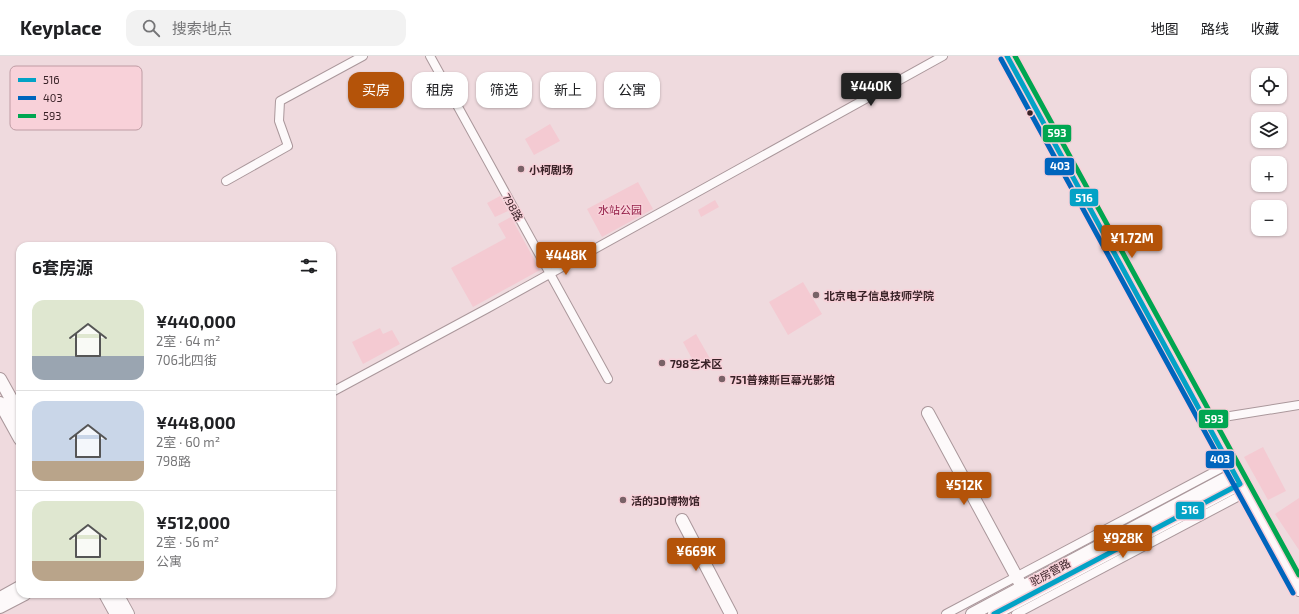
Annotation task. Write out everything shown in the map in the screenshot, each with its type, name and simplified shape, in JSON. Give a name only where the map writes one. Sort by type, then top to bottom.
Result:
[{"type":"street","points":[[226,181],[288,146],[279,121],[280,101],[363,56]]},
{"type":"street","name":"798路","points":[[430,56],[608,379]]},
{"type":"street","points":[[336,390],[550,274],[943,56]]},
{"type":"street","points":[[1007,56],[1299,590]]},
{"type":"street","points":[[0,379],[16,408]]},
{"type":"street","points":[[0,403],[16,432]]},
{"type":"street","points":[[1205,420],[1299,406]]},
{"type":"street","points":[[928,414],[1019,582],[946,614]]},
{"type":"street","points":[[1016,614],[1237,479]]},
{"type":"street","name":"驼房营路","points":[[972,614],[1019,582],[1237,479]]},
{"type":"street","name":"驼房营路","points":[[994,614],[1237,479]]},
{"type":"street","points":[[682,520],[731,614]]},
{"type":"street","points":[[0,598],[16,589]]},
{"type":"street","points":[[0,607],[17,598]]},
{"type":"street","points":[[107,598],[116,614]]},
{"type":"street","points":[[119,598],[128,614]]},
{"type":"green space","points":[[550,124],[560,141],[534,155],[525,139]]},
{"type":"green space","name":"水站公园","points":[[638,182],[653,209],[602,237],[587,209]]},
{"type":"green space","points":[[500,196],[508,211],[495,217],[487,203]]},
{"type":"green space","points":[[715,200],[719,207],[701,217],[698,210]]},
{"type":"green space","points":[[511,217],[540,270],[473,307],[451,268],[506,238],[498,224]]},
{"type":"green space","points":[[803,282],[822,314],[788,335],[769,302]]},
{"type":"green space","points":[[380,328],[383,334],[392,330],[400,344],[363,364],[352,342]]},
{"type":"green space","points":[[696,334],[712,362],[698,370],[683,342]]},
{"type":"green space","points":[[1263,447],[1286,491],[1268,500],[1244,457]]},
{"type":"green space","points":[[1299,498],[1299,550],[1275,514]]},
{"type":"transit line","name":"516","points":[[994,614],[1240,484],[1007,56]]},
{"type":"transit line","name":"593","points":[[1015,56],[1299,575]]},
{"type":"transit line","name":"403","points":[[1001,59],[1293,593]]},
{"type":"place","name":"小柯剧场","points":[[521,169]]},
{"type":"place","name":"北京电子信息技师学院","points":[[816,295]]},
{"type":"place","name":"798艺术区","points":[[662,363]]},
{"type":"place","name":"751普辣斯巨幕光影馆","points":[[722,379]]},
{"type":"place","name":"活的3D博物馆","points":[[623,500]]}]
